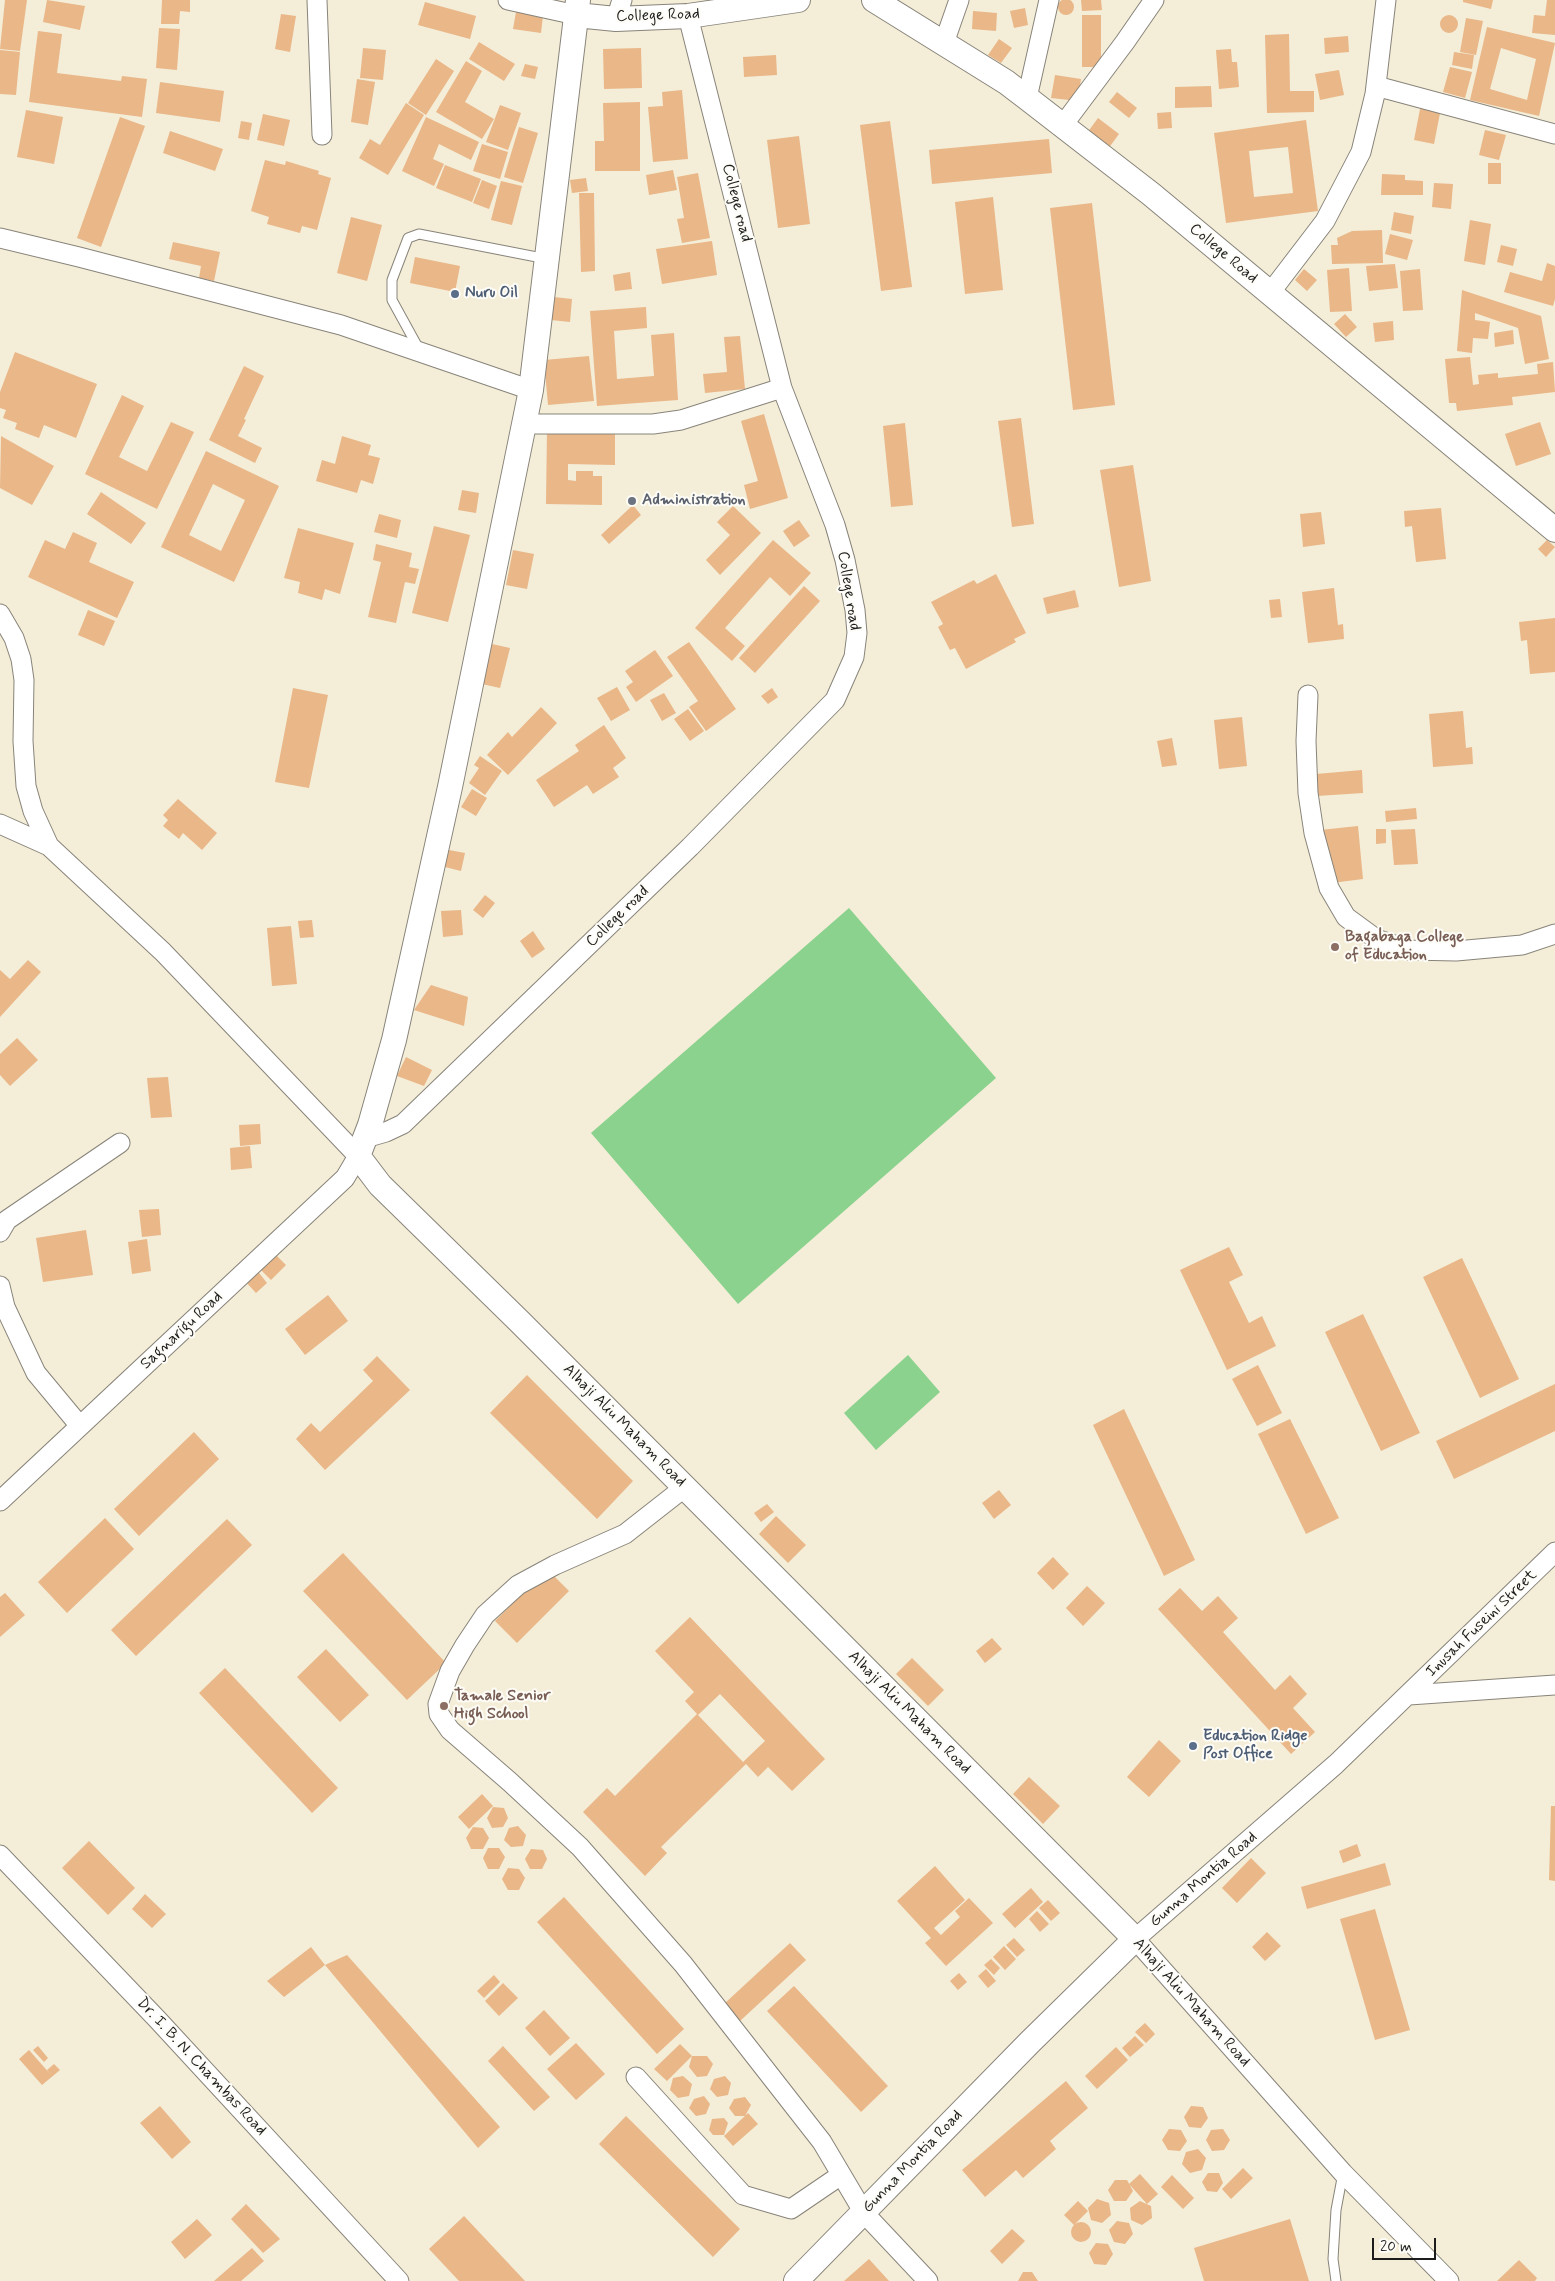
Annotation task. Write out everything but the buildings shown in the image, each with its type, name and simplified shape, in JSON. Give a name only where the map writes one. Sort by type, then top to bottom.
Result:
[{"type":"street","points":[[317,0],[322,135]]},
{"type":"street","points":[[0,824],[49,846],[163,952],[362,1147],[394,1040],[450,787],[531,390],[577,7],[508,0]]},
{"type":"street","name":"College Road","points":[[577,7],[688,16],[798,0]]},
{"type":"street","name":"College Road","points":[[874,0],[1006,82],[1063,125],[1151,194],[1555,530]]},
{"type":"street","points":[[944,43],[959,0]]},
{"type":"street","points":[[1027,98],[1049,0]]},
{"type":"street","points":[[1063,125],[1154,0]]},
{"type":"street","points":[[1270,292],[1325,220],[1361,152],[1376,86],[1386,0]]},
{"type":"street","name":"College road","points":[[362,1147],[394,1129],[425,1103],[690,847],[835,700],[854,657],[857,633],[850,582],[835,525],[782,388],[688,16]]},
{"type":"street","points":[[1376,86],[1555,134]]},
{"type":"street","points":[[0,238],[342,325],[531,390]]},
{"type":"street","points":[[524,424],[653,424],[681,420],[782,388]]},
{"type":"street","points":[[0,614],[14,638],[20,659],[24,680],[23,741],[26,786],[33,811],[49,846]]},
{"type":"street","points":[[1308,695],[1306,741],[1308,793],[1314,833],[1329,888],[1346,917],[1376,939],[1409,950],[1456,951],[1522,944],[1555,934]]},
{"type":"street","points":[[0,1232],[7,1220],[120,1143]]},
{"type":"street","name":"Sagnarigu Road","points":[[0,1501],[345,1178],[362,1147]]},
{"type":"street","name":"Alhaji Aliu Maham Road","points":[[362,1147],[380,1185],[520,1322],[1135,1939],[1343,2173],[1449,2281]]},
{"type":"street","points":[[0,1286],[5,1307],[36,1373],[80,1426]]},
{"type":"street","points":[[685,1487],[626,1534],[555,1565],[518,1585],[485,1615],[450,1672],[438,1704],[439,1714],[450,1730],[580,1847],[632,1904],[683,1964],[822,2142],[864,2213],[928,2281]]},
{"type":"street","name":"Inusah Fuseini Street","points":[[1409,1695],[1555,1552]]},
{"type":"street","points":[[1409,1695],[1555,1685]]},
{"type":"street","name":"Gunna Montia Road","points":[[796,2281],[1023,2049],[1135,1939],[1336,1764],[1409,1695]]},
{"type":"street","name":"Dr. I. B. N. Chambas Road","points":[[0,1855],[157,2019],[399,2281]]},
{"type":"street","points":[[636,2078],[743,2195],[791,2209],[841,2175]]},
{"type":"lane","points":[[421,352],[392,300],[392,280],[408,238],[419,234],[547,259]]},
{"type":"lane","points":[[1336,2281],[1333,2258],[1336,2210],[1343,2173]]},
{"type":"green space","points":[[849,908],[996,1078],[738,1304],[591,1133]]},
{"type":"green space","points":[[908,1355],[940,1392],[876,1450],[844,1413]]},
{"type":"place","name":"Nuru Oil","points":[[455,294]]},
{"type":"place","name":"Administration","points":[[632,501]]},
{"type":"place","name":"Bagabaga College of Education","points":[[1335,947]]},
{"type":"place","name":"Tamale Senior High School","points":[[444,1706]]},
{"type":"place","name":"Education Ridge Post Office","points":[[1193,1746]]}]
